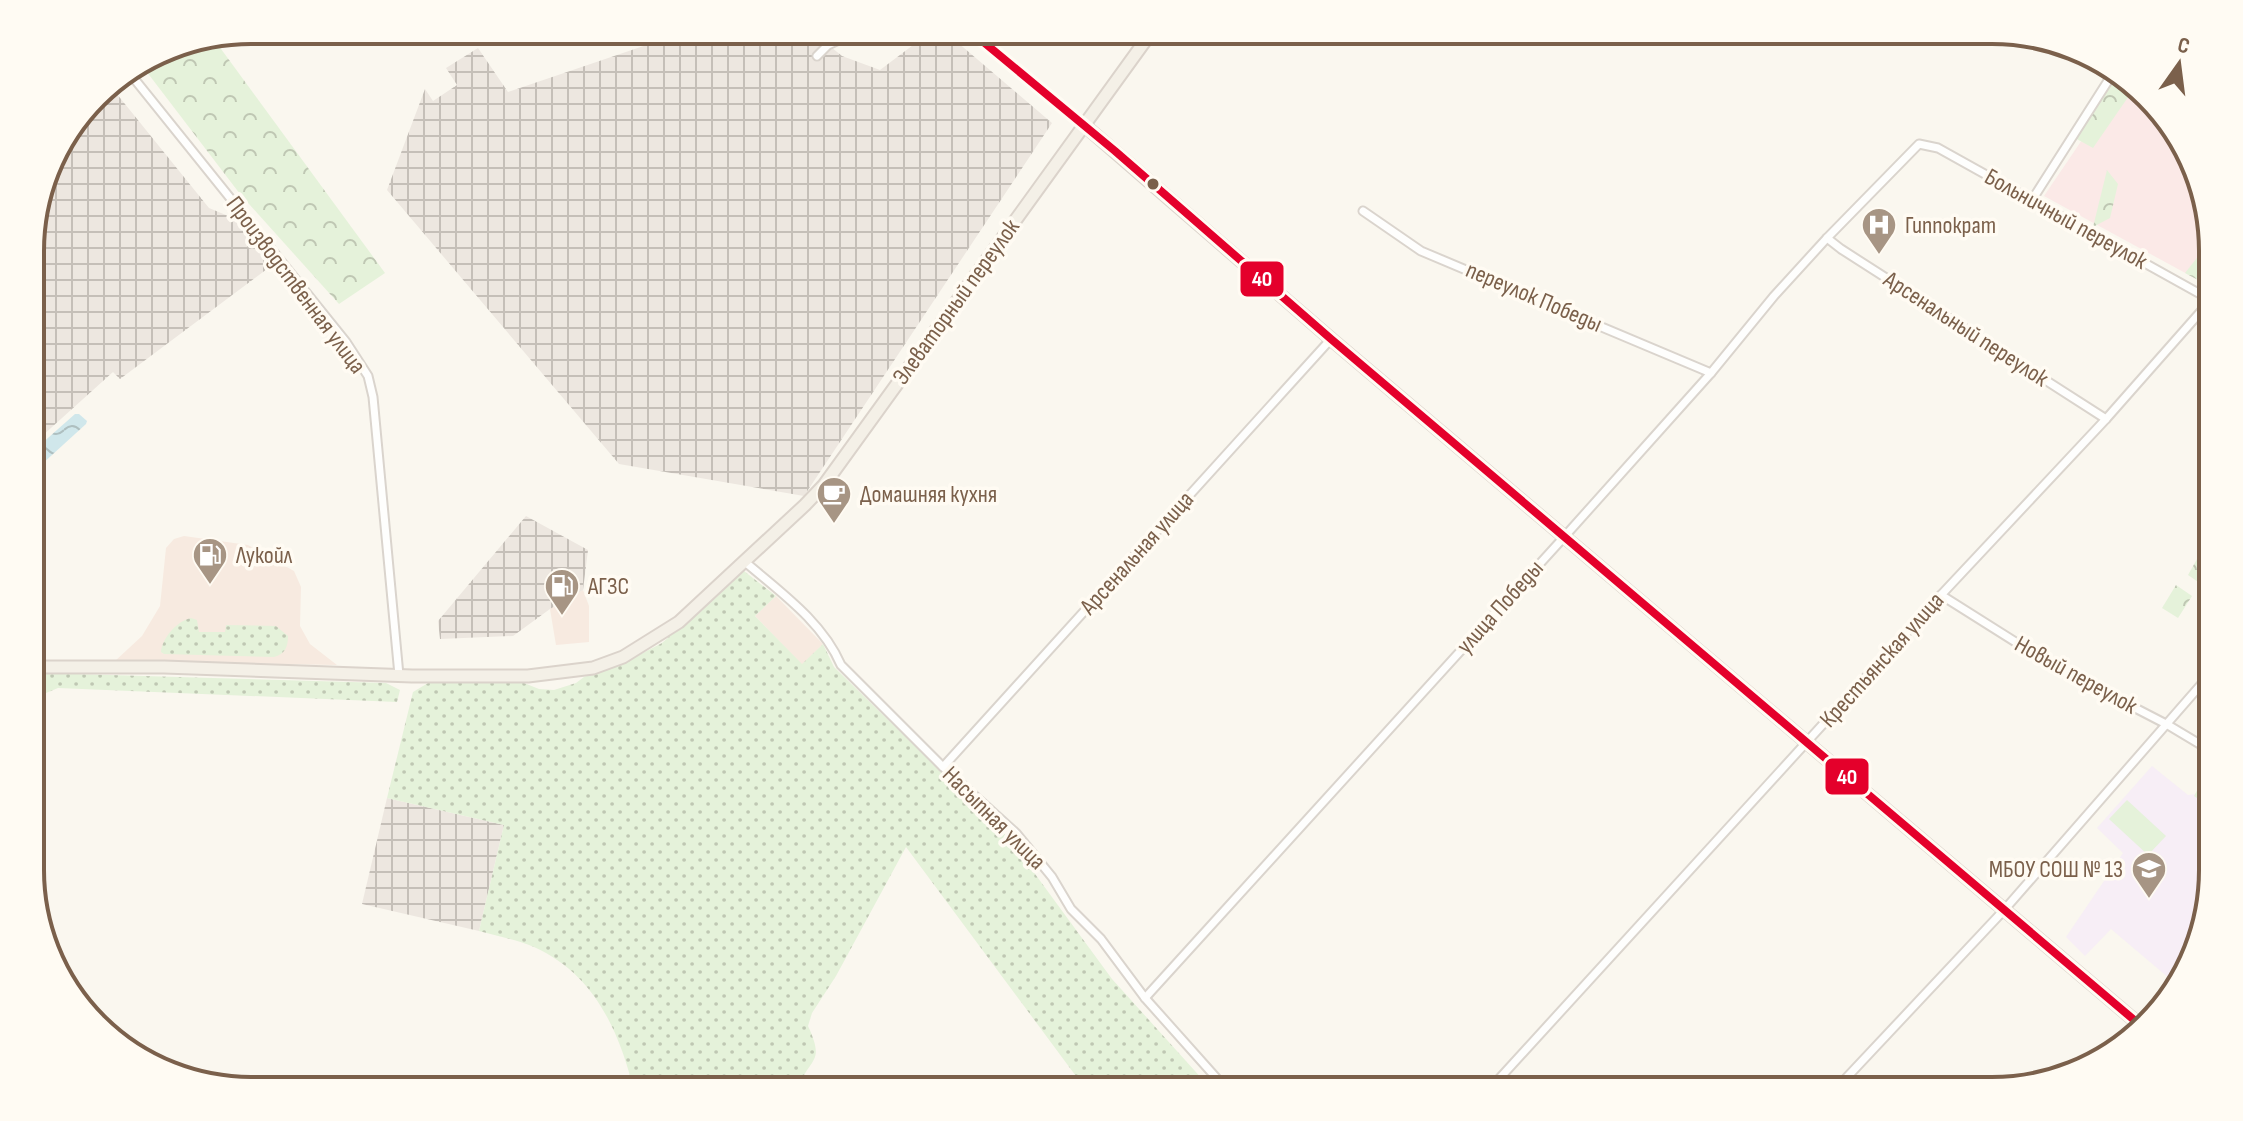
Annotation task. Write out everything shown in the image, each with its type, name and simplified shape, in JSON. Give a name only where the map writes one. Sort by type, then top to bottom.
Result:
[{"type":"main road","name":"Элеваторный переулок","points":[[44,667],[528,676],[593,668],[623,657],[661,635],[805,505],[837,468],[1143,44]]},
{"type":"main road","points":[[1084,125],[1331,339],[2135,1020]]},
{"type":"street","points":[[817,56],[830,44]]},
{"type":"street","points":[[986,44],[1084,125]]},
{"type":"street","name":"Производственная улица","points":[[135,80],[346,342],[368,376],[373,397],[399,675]]},
{"type":"street","points":[[2032,200],[2108,80]]},
{"type":"street","name":"Больничный переулок","points":[[1919,144],[1938,148],[2199,293]]},
{"type":"street","name":"улица Победы","points":[[1145,998],[1565,536],[1711,373],[1774,296],[1919,144]]},
{"type":"street","name":"переулок Победы","points":[[1363,211],[1421,251],[1711,373]]},
{"type":"street","name":"Арсенальный переулок","points":[[1827,238],[2106,419]]},
{"type":"street","name":"Крестьянская улица","points":[[1501,1077],[2106,419],[2199,314]]},
{"type":"street","name":"Арсенальная улица","points":[[943,767],[1331,339]]},
{"type":"street","name":"Насыпная улица","points":[[744,561],[794,604],[832,644],[841,665],[943,767],[1016,833],[1052,877],[1071,909],[1101,939],[1145,998],[1216,1077]]},
{"type":"street","name":"Новый переулок","points":[[1941,595],[2052,665],[2199,744]]},
{"type":"street","points":[[1847,1077],[2005,909],[2199,688]]},
{"type":"shaded area","points":[[649,44],[827,44],[842,56],[880,70],[914,44],[959,44],[1052,123],[804,496],[619,464],[387,190],[425,89],[433,101],[457,85],[446,68],[478,48],[508,92]]},
{"type":"shaded area","points":[[2118,87],[2148,114],[2178,159],[2192,197],[2197,224],[2199,280],[2044,196]]},
{"type":"shaded area","points":[[116,93],[209,208],[233,218],[271,266],[120,379],[113,372],[44,434],[44,237],[51,197],[72,147],[87,125]]},
{"type":"shaded area","points":[[526,516],[588,550],[583,590],[513,636],[440,639],[438,621]]},
{"type":"shaded area","points":[[184,536],[248,545],[294,571],[301,587],[300,626],[310,644],[337,665],[115,661],[142,636],[160,606],[166,548],[174,539]]},
{"type":"shaded area","points":[[583,590],[589,606],[589,642],[556,645],[550,609]]},
{"type":"shaded area","points":[[776,596],[823,644],[802,665],[755,616]]},
{"type":"shaded area","name":"МБОУ СОШ № 13","points":[[2152,766],[2188,795],[2199,796],[2197,897],[2188,937],[2168,978],[2111,929],[2085,956],[2066,937],[2123,853],[2097,828]]},
{"type":"shaded area","points":[[387,798],[504,825],[479,931],[362,904]]},
{"type":"green space","points":[[219,47],[385,273],[339,304],[240,194],[147,72],[184,55]]},
{"type":"green space","points":[[2111,82],[2129,95],[2093,148],[2075,138]]},
{"type":"green space","points":[[2107,170],[2118,184],[2110,218],[2093,227]]},
{"type":"green space","points":[[2199,255],[2199,281],[2185,273]]},
{"type":"green space","points":[[2199,556],[2199,583],[2188,575]]},
{"type":"green space","points":[[744,571],[776,596],[755,616],[802,664],[823,644],[834,667],[1008,837],[1112,979],[1200,1077],[1077,1077],[906,847],[836,976],[812,1013],[808,1026],[816,1054],[804,1077],[630,1077],[612,1026],[588,988],[573,972],[534,947],[479,931],[504,825],[387,798],[413,692],[428,683],[524,683],[539,689],[554,690],[622,664],[662,643]]},
{"type":"green space","points":[[2176,585],[2192,596],[2178,618],[2162,608]]},
{"type":"green space","points":[[191,618],[197,620],[199,632],[225,632],[226,625],[276,626],[288,636],[286,647],[274,657],[161,652],[171,631]]},
{"type":"green space","points":[[44,673],[386,683],[400,690],[397,702],[58,688],[44,694]]},
{"type":"green space","points":[[2127,800],[2166,836],[2148,855],[2109,819]]},
{"type":"water","points":[[75,414],[87,421],[44,462],[44,441]]},
{"type":"transit line","name":"40","points":[[986,44],[2135,1020]]},
{"type":"place","name":"Гиппократ","points":[[1879,256]]},
{"type":"place","name":"Домашняя кухня","points":[[834,525]]},
{"type":"place","name":"Лукойл","points":[[210,586]]},
{"type":"place","name":"АГЗС","points":[[562,617]]},
{"type":"place","name":"МБОУ СОШ № 13","points":[[2149,900]]}]
